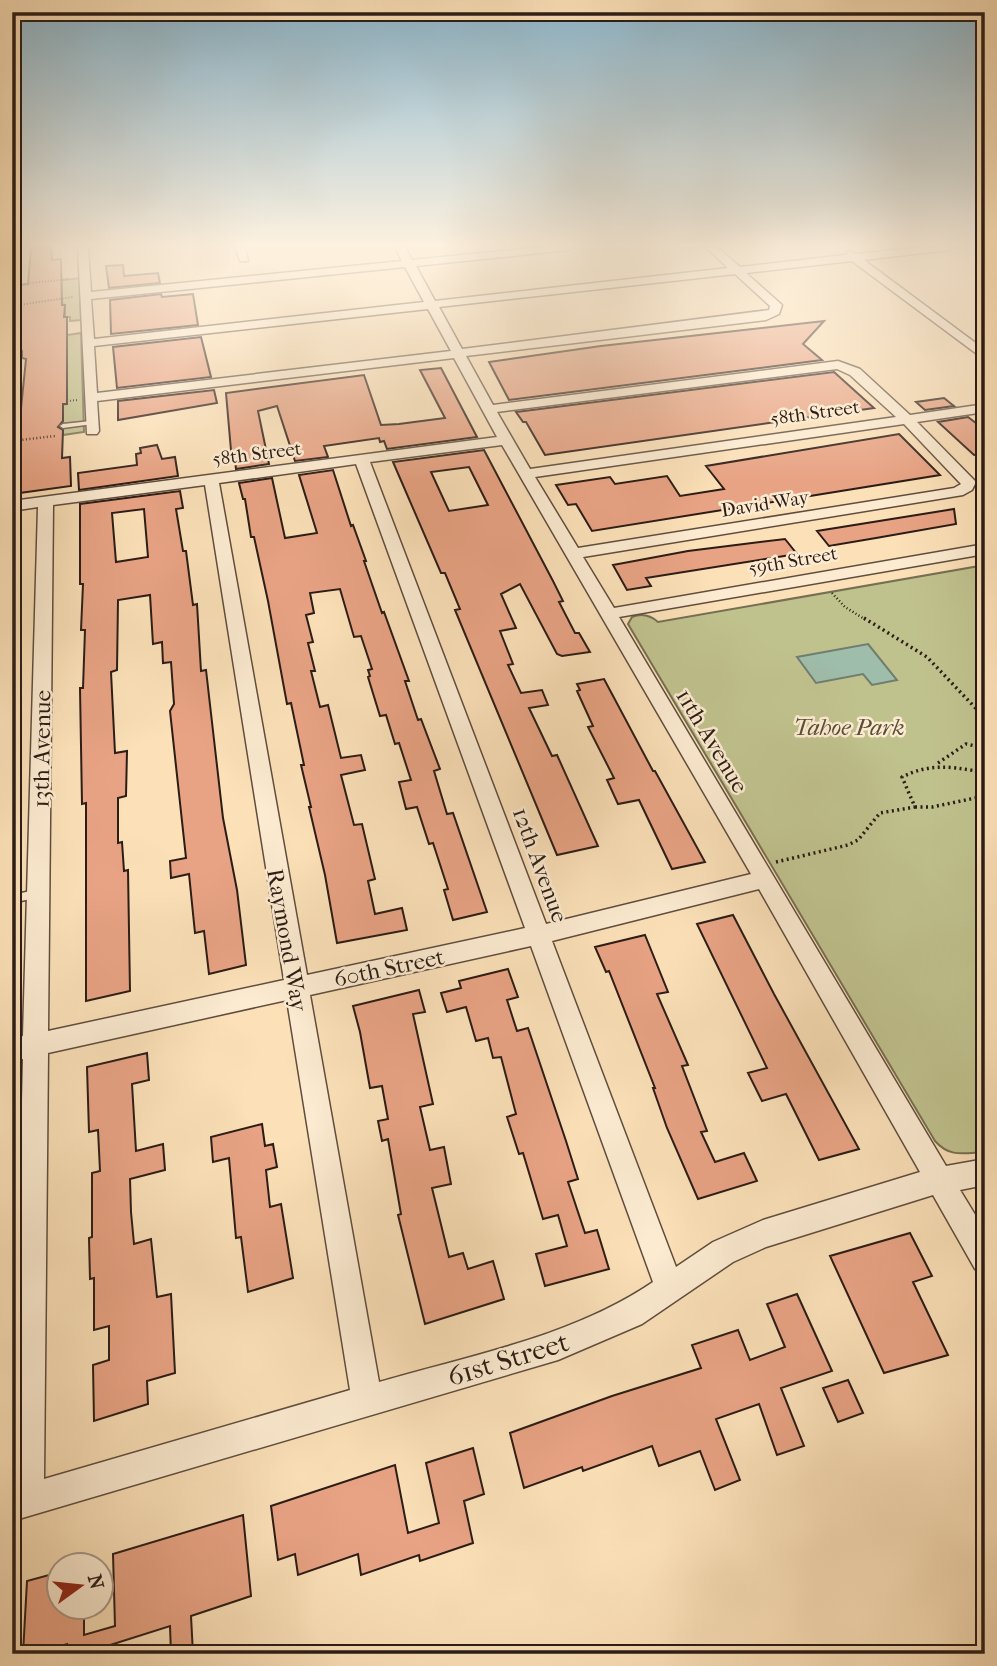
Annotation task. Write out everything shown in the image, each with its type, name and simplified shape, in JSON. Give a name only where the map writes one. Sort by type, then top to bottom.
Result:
[{"type":"street","points":[[86,325],[92,427]]},
{"type":"street","points":[[88,343],[253,325]]},
{"type":"street","name":"11th Avenue","points":[[442,325],[573,554],[768,871],[985,1259]]},
{"type":"street","points":[[90,398],[695,325]]},
{"type":"street","points":[[943,325],[985,356]]},
{"type":"street","points":[[490,409],[838,365],[855,372],[907,419]]},
{"type":"street","name":"58th Street","points":[[527,474],[985,408]]},
{"type":"street","name":"David Way","points":[[573,554],[963,490],[969,482],[966,477],[907,419]]},
{"type":"street","name":"58th Street","points":[[12,506],[506,440]]},
{"type":"street","name":"12th Avenue","points":[[362,460],[670,1289]]},
{"type":"street","name":"Raymond Way","points":[[211,479],[295,989],[367,1401]]},
{"type":"street","name":"13th Avenue","points":[[20,1503],[23,1215],[38,1044],[46,501]]},
{"type":"street","name":"59th Street","points":[[609,614],[985,549]]},
{"type":"street","name":"60th Street","points":[[12,1050],[538,935],[768,871]]},
{"type":"street","name":"61st Street","points":[[20,1503],[590,1334],[632,1314],[723,1252],[763,1234],[939,1180],[985,1172]]},
{"type":"lane","points":[[63,426],[92,427]]},
{"type":"lane","points":[[12,899],[40,893]]},
{"type":"path","points":[[12,441],[92,427]]},
{"type":"path","points":[[832,593],[845,607],[927,657],[985,718]]},
{"type":"path","points":[[938,764],[940,759],[966,744],[985,748]]},
{"type":"path","points":[[976,772],[985,761]]},
{"type":"path","points":[[915,807],[902,777],[919,766],[938,764],[976,772],[985,782]]},
{"type":"path","points":[[768,871],[858,840],[880,813],[932,807],[985,796]]},
{"type":"green space","points":[[81,333],[84,432],[63,435],[63,417],[57,405],[67,404],[67,335]]},
{"type":"green space","name":"Tahoe Park","points":[[985,565],[985,1152],[958,1153],[946,1150],[935,1141],[628,624],[632,617],[639,615],[649,616],[658,622]]},
{"type":"shaded area","points":[[868,644],[897,680],[872,685],[863,674],[816,683],[797,657]]},
{"type":"building","points":[[12,325],[67,325],[67,404],[63,404],[63,421],[58,427],[63,430],[62,458],[70,457],[71,486],[12,494],[12,419],[20,418],[26,359],[22,358],[22,351],[12,352]]},
{"type":"building","points":[[111,325],[198,325],[111,334]]},
{"type":"building","points":[[791,325],[821,325],[803,344],[822,360],[509,400],[489,362],[601,346]]},
{"type":"building","points":[[201,337],[211,377],[117,388],[113,347]]},
{"type":"building","points":[[441,368],[477,437],[387,449],[384,441],[380,442],[379,438],[324,446],[328,457],[295,461],[277,406],[258,411],[269,464],[236,469],[235,461],[232,462],[226,393],[364,375],[381,425],[399,424],[445,418],[420,370]]},
{"type":"building","points":[[834,372],[874,408],[545,455],[526,422],[523,422],[516,412]]},
{"type":"building","points":[[214,390],[217,403],[118,420],[118,401]]},
{"type":"building","points":[[944,398],[954,406],[925,410],[916,402]]},
{"type":"building","points":[[968,417],[985,430],[985,453],[974,455],[938,422]]},
{"type":"building","points":[[899,434],[940,475],[592,531],[576,504],[568,505],[556,485],[610,477],[615,484],[667,476],[680,496],[724,489],[706,466]]},
{"type":"building","points":[[157,445],[162,459],[175,457],[178,476],[79,490],[78,473],[137,465],[136,454],[141,453],[140,448]]},
{"type":"building","points":[[484,450],[563,601],[559,602],[575,633],[579,633],[590,652],[562,656],[557,654],[520,584],[501,594],[516,628],[500,631],[513,664],[508,665],[521,693],[542,690],[548,705],[529,708],[552,756],[557,755],[598,846],[557,855],[455,610],[460,609],[445,573],[441,573],[393,462]],"holes":[[[469,467],[488,505],[449,511],[431,472]]]},
{"type":"building","points":[[333,470],[382,613],[384,612],[409,681],[405,681],[418,720],[421,719],[440,769],[434,771],[447,814],[453,813],[487,912],[453,920],[444,890],[448,889],[433,843],[429,844],[417,807],[406,809],[399,782],[411,780],[386,715],[380,716],[368,677],[368,670],[372,669],[361,636],[354,637],[340,589],[310,593],[314,613],[306,615],[313,642],[308,643],[315,671],[311,671],[320,707],[328,705],[341,758],[361,755],[365,770],[341,775],[354,825],[362,824],[375,879],[368,881],[375,914],[402,908],[407,930],[337,943],[291,703],[287,704],[268,601],[239,483],[272,478],[285,538],[317,533],[299,475]]},
{"type":"building","points":[[180,491],[183,508],[176,509],[183,551],[186,551],[193,605],[197,604],[201,671],[206,670],[223,818],[237,890],[246,965],[209,974],[204,931],[195,933],[189,874],[171,878],[170,861],[186,858],[170,711],[174,704],[171,662],[163,663],[162,642],[153,644],[150,595],[118,600],[117,670],[111,672],[115,753],[127,751],[126,796],[118,798],[118,843],[122,842],[124,871],[128,870],[130,991],[86,1001],[86,803],[82,804],[80,688],[83,688],[85,630],[81,630],[83,584],[80,584],[80,504]],"holes":[[[144,509],[148,557],[116,562],[112,513]]]},
{"type":"building","points":[[954,509],[956,524],[829,546],[817,531]]},
{"type":"building","points":[[785,539],[797,554],[646,578],[651,586],[627,590],[613,565],[688,551]]},
{"type":"building","points":[[604,679],[705,862],[672,869],[639,800],[618,804],[607,780],[614,778],[588,727],[593,726],[577,691],[580,690],[577,684]]},
{"type":"building","points":[[733,915],[859,1149],[819,1160],[786,1094],[762,1101],[748,1073],[767,1068],[697,924]]},
{"type":"building","points":[[645,935],[668,992],[657,994],[688,1065],[682,1066],[707,1131],[701,1132],[715,1162],[744,1153],[757,1181],[698,1199],[667,1128],[655,1088],[609,971],[606,972],[595,947]]},
{"type":"building","points":[[508,969],[518,997],[507,1000],[517,1031],[528,1028],[566,1141],[578,1179],[568,1182],[585,1233],[597,1230],[609,1269],[545,1286],[536,1254],[567,1246],[558,1215],[543,1219],[523,1153],[519,1154],[507,1117],[516,1114],[501,1057],[493,1058],[488,1038],[476,1041],[466,1007],[447,1012],[441,993],[461,988],[459,981]]},
{"type":"building","points":[[419,990],[425,1012],[413,1014],[433,1104],[420,1107],[430,1150],[444,1147],[451,1184],[432,1188],[449,1257],[463,1253],[468,1269],[493,1261],[504,1299],[425,1324],[398,1215],[401,1214],[388,1139],[382,1141],[378,1121],[388,1119],[382,1086],[370,1088],[353,1006]]},
{"type":"building","points":[[147,1053],[149,1080],[132,1084],[136,1151],[163,1144],[165,1170],[130,1179],[131,1212],[134,1244],[151,1239],[157,1297],[171,1294],[175,1373],[147,1381],[148,1404],[94,1421],[93,1365],[109,1360],[109,1326],[94,1330],[94,1278],[90,1279],[89,1238],[92,1237],[92,1173],[100,1171],[98,1130],[89,1132],[87,1067]]},
{"type":"building","points":[[262,1124],[265,1146],[273,1144],[277,1167],[266,1170],[270,1207],[281,1204],[293,1278],[248,1292],[241,1237],[236,1238],[229,1158],[213,1162],[211,1137]]},
{"type":"building","points":[[910,1233],[932,1276],[913,1282],[948,1355],[884,1373],[830,1256]]},
{"type":"building","points":[[797,1294],[832,1371],[781,1388],[804,1446],[777,1455],[759,1404],[716,1419],[740,1480],[715,1490],[700,1451],[659,1466],[652,1446],[583,1471],[582,1467],[524,1488],[510,1433],[612,1396],[701,1368],[692,1345],[738,1330],[750,1360],[785,1347],[767,1304]]},
{"type":"building","points":[[848,1380],[863,1413],[838,1422],[823,1388]]},
{"type":"building","points":[[473,1448],[484,1494],[464,1501],[473,1543],[420,1561],[419,1555],[361,1575],[358,1554],[298,1575],[295,1554],[278,1560],[271,1506],[395,1465],[408,1533],[439,1523],[426,1463]]},
{"type":"building","points":[[243,1515],[251,1596],[191,1616],[193,1654],[171,1654],[170,1626],[107,1646],[107,1654],[67,1654],[67,1644],[35,1654],[23,1654],[27,1581],[46,1576],[46,1620],[84,1620],[84,1635],[115,1626],[116,1553]]}]
